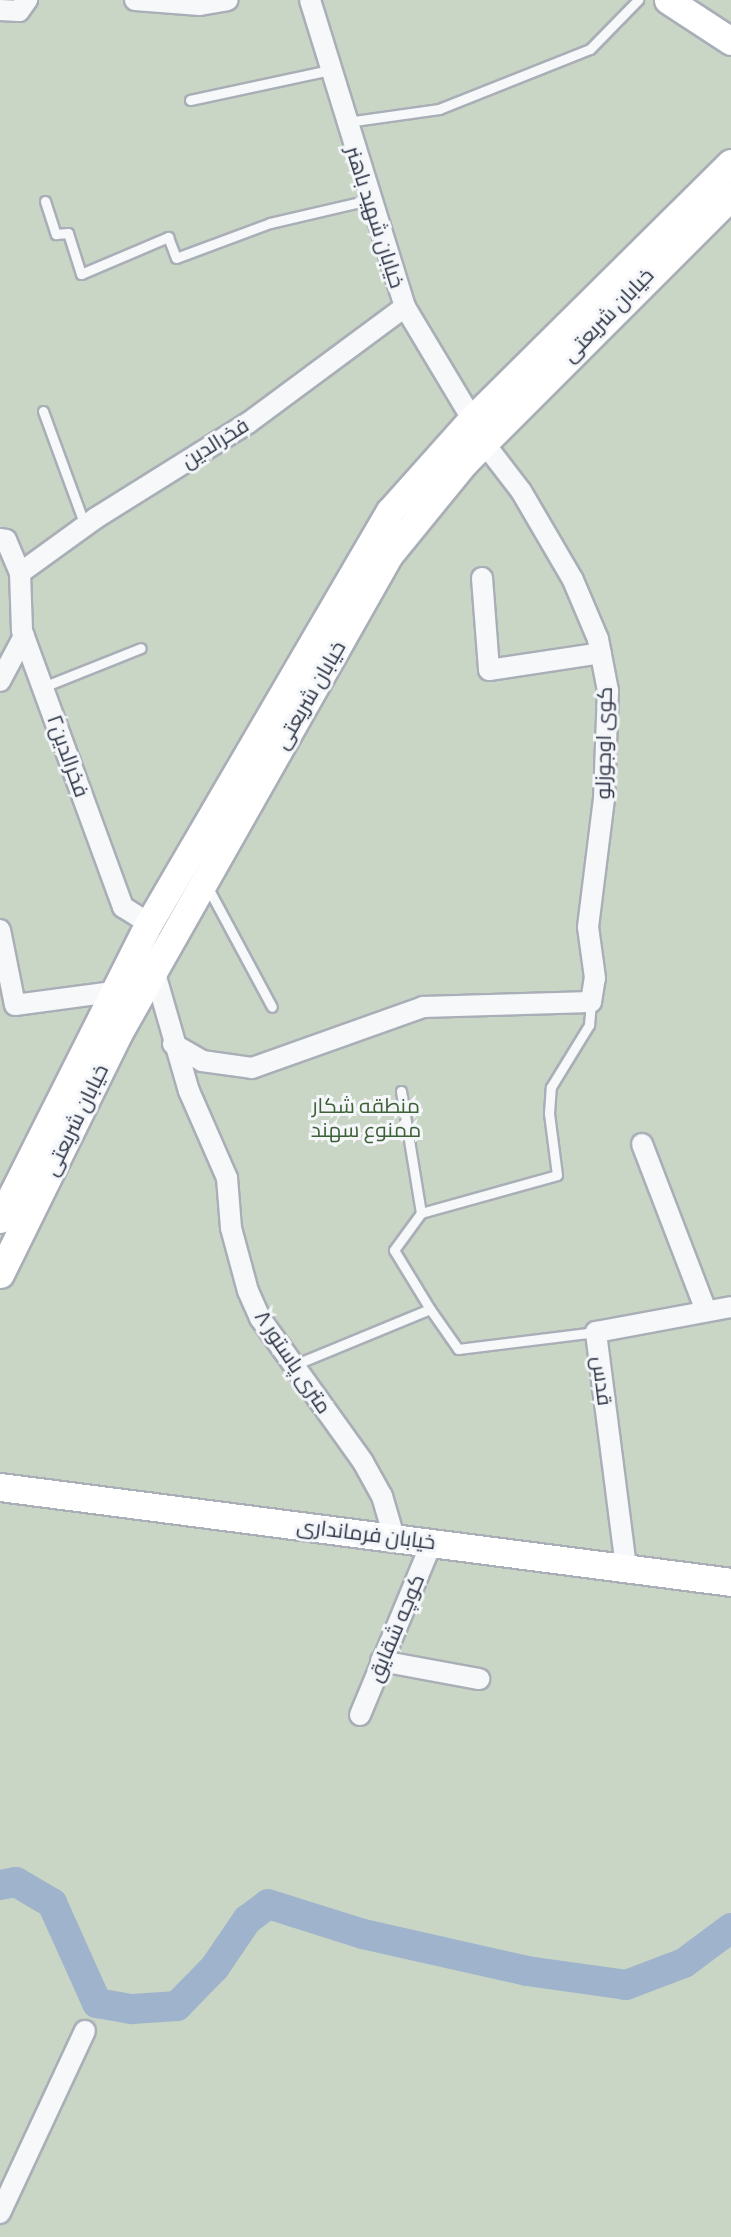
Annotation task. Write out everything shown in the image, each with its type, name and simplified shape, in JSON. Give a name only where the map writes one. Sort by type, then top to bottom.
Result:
[{"type":"main road","points":[[668,0],[731,41]]},
{"type":"main road","name":"خیابان شریعتی","points":[[0,1274],[154,970],[204,881],[266,747],[362,553],[390,511],[472,419],[731,163]]},
{"type":"main road","name":"خیابان شریعتی","points":[[0,1219],[149,923],[266,747],[389,555],[484,443],[731,196]]},
{"type":"main road","name":"خیابان فرمانداری","points":[[0,1487],[731,1582]]},
{"type":"street","points":[[0,9],[19,11],[27,0]]},
{"type":"street","points":[[135,0],[200,5],[228,0]]},
{"type":"street","name":"خیابان شهید باهنر","points":[[310,0],[369,200],[405,307],[472,419]]},
{"type":"street","name":"فخرالدین","points":[[20,573],[85,526],[248,423],[405,307]]},
{"type":"street","name":"کوی اوجوزلو","points":[[484,443],[521,491],[573,580],[601,653],[608,701],[604,799],[588,927],[595,978],[591,1002]]},
{"type":"street","name":"فخرالدین۲","points":[[0,539],[6,540],[20,573],[24,636],[123,907],[149,923]]},
{"type":"street","points":[[482,578],[489,670],[601,653]]},
{"type":"street","points":[[0,681],[24,636]]},
{"type":"street","points":[[0,930],[15,1005],[113,992]]},
{"type":"street","name":"۸ متری پاستور","points":[[154,970],[173,1044],[227,1178],[231,1228],[249,1291],[294,1365],[368,1471],[382,1496],[394,1537]]},
{"type":"street","points":[[173,1044],[202,1061],[252,1068],[423,1007],[591,1002]]},
{"type":"street","points":[[642,1144],[706,1311]]},
{"type":"street","name":"قدس","points":[[626,1567],[596,1332],[731,1306]]},
{"type":"street","name":"کوچه شقایق","points":[[360,1715],[432,1542]]},
{"type":"street","points":[[381,1661],[479,1679]]},
{"type":"street","points":[[0,2213],[85,2031]]},
{"type":"lane","points":[[345,122],[439,110],[590,49],[638,0]]},
{"type":"lane","points":[[190,100],[330,70]]},
{"type":"lane","points":[[45,201],[56,234],[68,233],[81,274],[168,237],[176,258],[270,223],[369,200]]},
{"type":"lane","points":[[43,411],[85,526]]},
{"type":"lane","points":[[43,687],[141,648]]},
{"type":"lane","points":[[204,881],[272,1007]]},
{"type":"lane","points":[[591,1002],[589,1025],[551,1087],[549,1113],[557,1175],[421,1213],[394,1250],[429,1309],[458,1349],[596,1332]]},
{"type":"lane","points":[[401,1091],[421,1213]]},
{"type":"lane","points":[[294,1365],[429,1309]]},
{"type":"green space","name":"منطقه شکار ممنوع سهند","points":[[0,0],[731,0],[731,2237],[0,2237]]},
{"type":"waterway","points":[[0,1885],[16,1882],[52,1903],[97,2003],[132,2009],[177,2006],[215,1967],[247,1920],[268,1904],[363,1934],[527,1971],[626,1985],[684,1963],[731,1928]]}]
